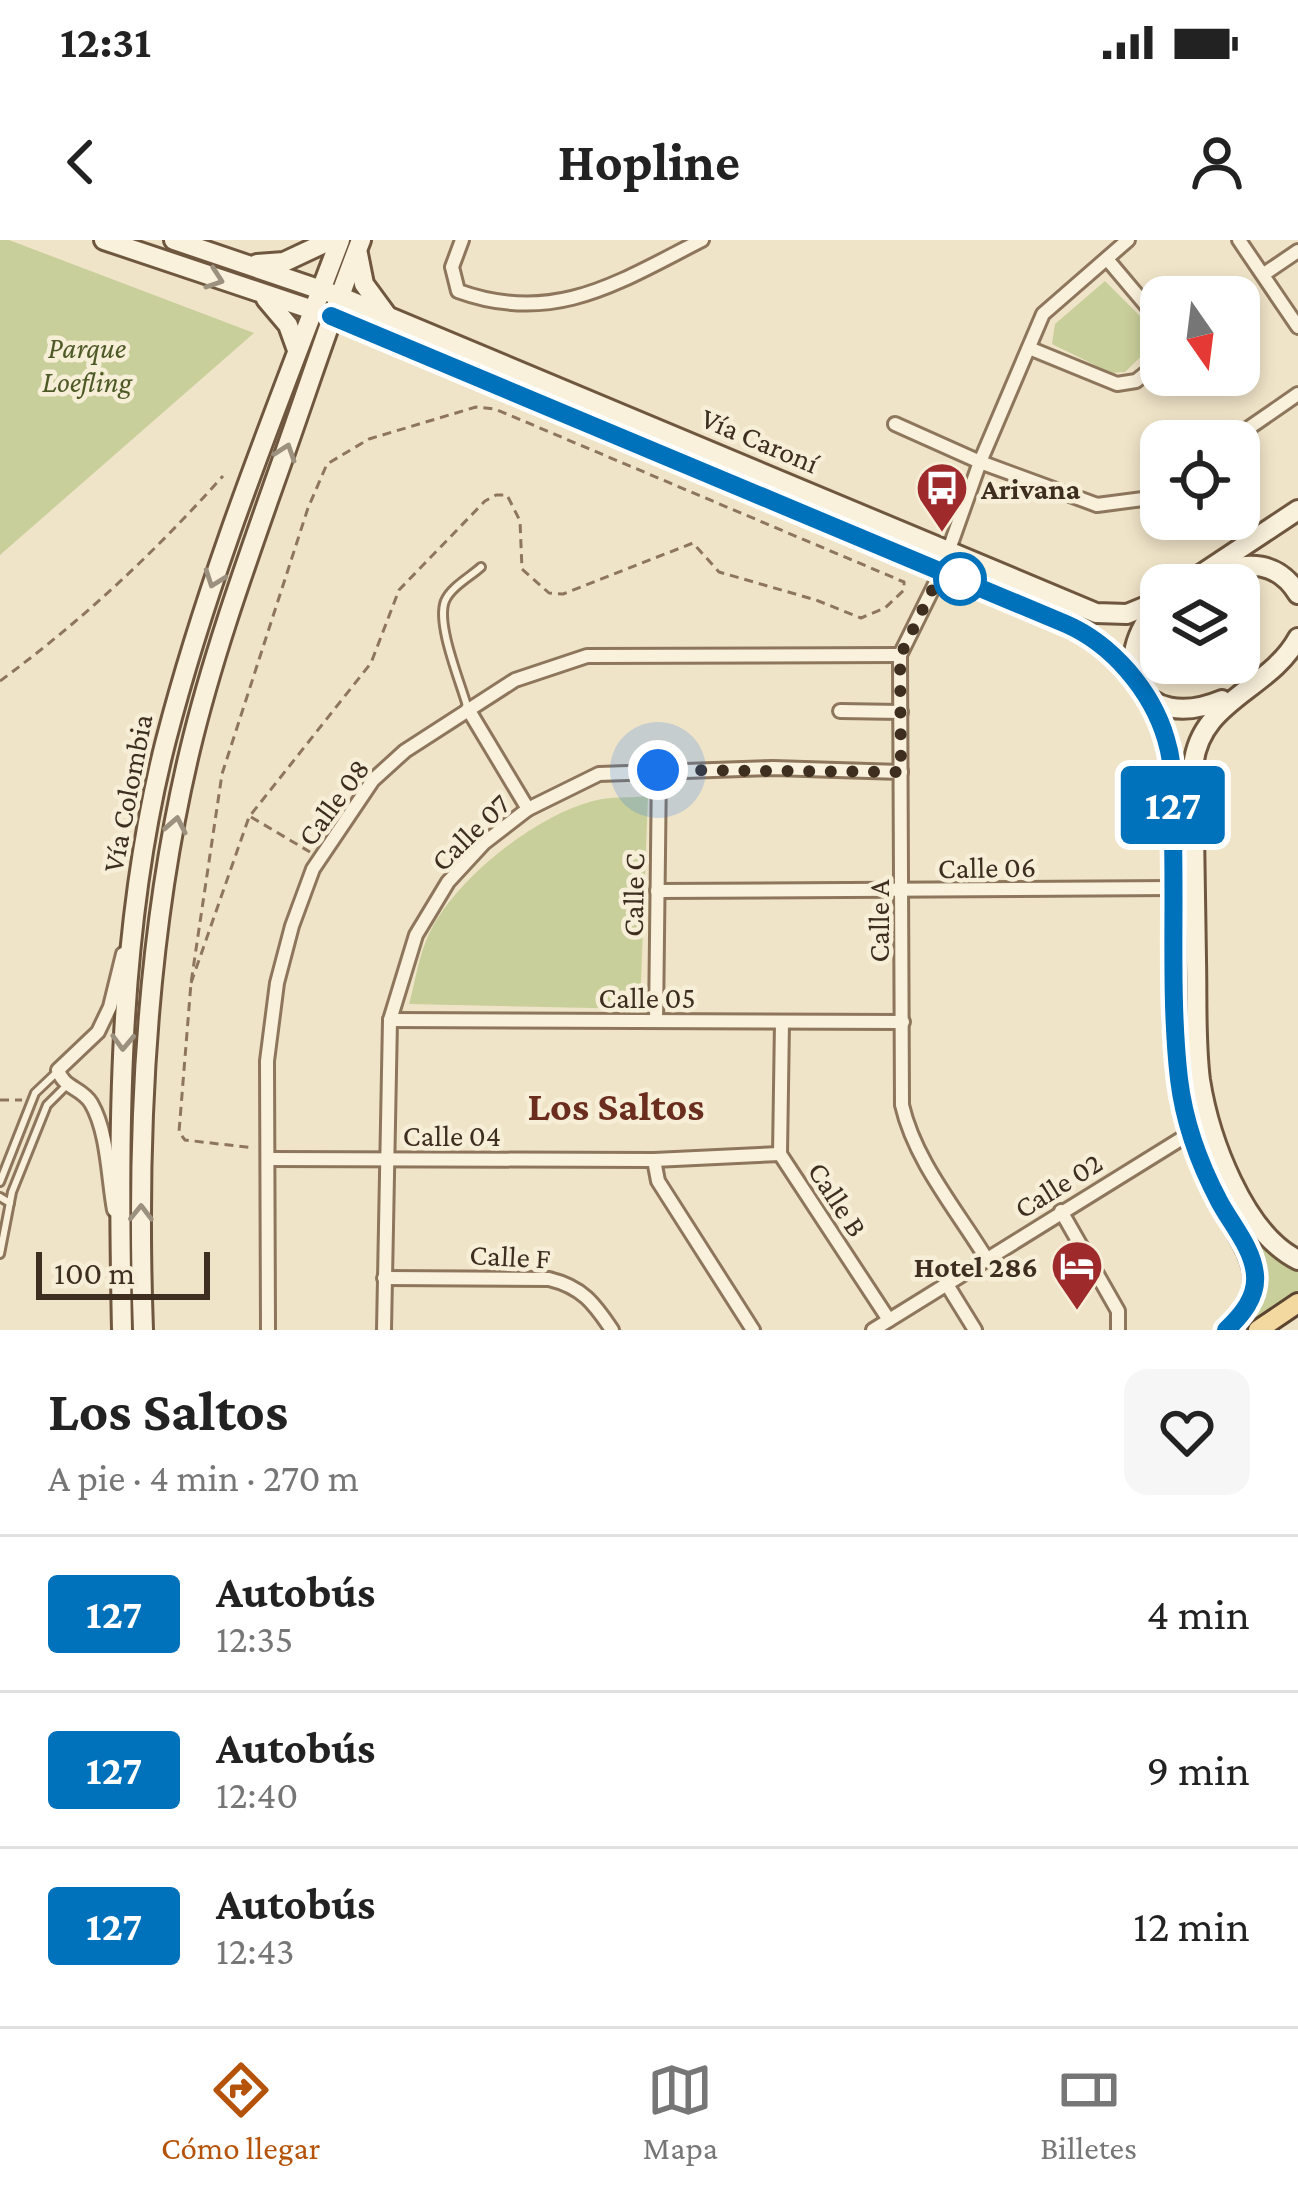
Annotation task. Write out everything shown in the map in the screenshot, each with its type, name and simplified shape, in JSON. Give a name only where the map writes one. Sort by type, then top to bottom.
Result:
[{"type":"main road","name":"Vía Caroní","points":[[104,240],[358,327],[1091,637],[1117,659],[1160,722],[1170,754],[1178,1063],[1191,1131],[1209,1181],[1246,1246],[1255,1272],[1246,1309],[1226,1330]]},
{"type":"main road","name":"Vía Caroní","points":[[174,240],[390,318],[1096,613],[1127,614],[1140,609]]},
{"type":"main road","points":[[232,261],[284,262],[331,240]]},
{"type":"main road","points":[[330,294],[340,240]]},
{"type":"main road","points":[[330,294],[360,241]]},
{"type":"main road","points":[[360,241],[357,260],[364,284],[390,318]]},
{"type":"main road","name":"Vía Colombia","points":[[122,1330],[123,1031],[136,901],[165,744],[204,608],[297,350],[330,294]]},
{"type":"main road","points":[[261,295],[288,325],[297,350]]},
{"type":"main road","name":"Vía Colombia","points":[[143,1330],[143,1095],[166,876],[190,750],[228,616],[320,352],[322,314]]},
{"type":"main road","points":[[320,352],[327,339],[358,327]]},
{"type":"main road","points":[[1218,564],[1298,510]]},
{"type":"main road","points":[[1260,567],[1275,570],[1298,594]]},
{"type":"main road","points":[[1140,636],[1131,656],[1142,692],[1167,709],[1190,710],[1250,687],[1283,659],[1298,638]]},
{"type":"main road","points":[[1298,656],[1217,711],[1194,753],[1198,1061],[1210,1121],[1224,1162],[1252,1215],[1270,1241],[1298,1260]]},
{"type":"main road","points":[[1258,1330],[1298,1303]]},
{"type":"street","points":[[462,240],[452,267],[458,291],[485,301],[537,305],[606,289],[702,240]]},
{"type":"street","points":[[949,552],[980,462],[1043,314],[1127,240]]},
{"type":"street","points":[[1239,240],[1298,327]]},
{"type":"street","points":[[1264,274],[1298,251]]},
{"type":"street","points":[[1107,259],[1140,298]]},
{"type":"street","points":[[1028,348],[1117,385],[1140,378]]},
{"type":"street","points":[[1260,420],[1298,394]]},
{"type":"street","points":[[895,424],[1096,505],[1140,499]]},
{"type":"street","name":"Calle A","points":[[949,552],[900,656],[902,1105],[908,1129],[986,1258]]},
{"type":"street","name":"Calle 08","points":[[268,1330],[268,1061],[277,983],[292,926],[320,858],[373,780],[405,751],[514,680],[587,656],[900,656]]},
{"type":"street","points":[[468,709],[528,808]]},
{"type":"street","points":[[840,711],[901,712]]},
{"type":"street","name":"Calle 07","points":[[384,1330],[390,1020],[416,935],[448,882],[484,843],[528,808],[599,774],[658,770],[901,772]]},
{"type":"street","name":"Calle C","points":[[656,1021],[658,770]]},
{"type":"street","name":"Calle 06","points":[[657,891],[1174,888]]},
{"type":"street","points":[[120,1247],[98,1115],[87,1096],[66,1086],[58,1070],[98,1032],[110,1007],[136,901]]},
{"type":"street","name":"Calle 05","points":[[390,1020],[903,1022]]},
{"type":"street","name":"Calle B","points":[[782,1022],[780,1154],[880,1327]]},
{"type":"street","name":"Calle 02","points":[[880,1327],[1210,1121]]},
{"type":"street","name":"Calle 04","points":[[268,1154],[654,1160],[780,1154]]},
{"type":"street","points":[[654,1160],[658,1181],[753,1330]]},
{"type":"street","points":[[1060,1211],[1118,1311],[1118,1330]]},
{"type":"street","name":"Calle F","points":[[384,1279],[549,1279],[589,1296],[612,1330]]},
{"type":"street","points":[[946,1283],[975,1330]]},
{"type":"lane","points":[[468,709],[443,606],[448,595],[481,567]]},
{"type":"lane","points":[[0,1182],[35,1093],[58,1070]]},
{"type":"lane","points":[[0,1254],[10,1203],[47,1105],[66,1086]]},
{"type":"lane","points":[[0,1197],[10,1203]]},
{"type":"path","points":[[0,681],[60,637],[156,551],[223,476]]},
{"type":"path","points":[[268,1154],[184,1140],[179,1132],[191,983],[249,817],[371,663],[399,590],[485,501],[507,495],[516,507],[522,569],[550,592],[563,594],[693,543],[719,572],[861,618],[886,608],[905,587]]},
{"type":"path","points":[[249,817],[320,858]]},
{"type":"green space","name":"Parque Loefling","points":[[0,240],[254,333],[0,555]]},
{"type":"green space","points":[[1105,281],[1140,316],[1140,357],[1125,372],[1111,373],[1052,344],[1055,324]]},
{"type":"green space","points":[[648,796],[640,1009],[409,1004],[423,948],[437,919],[496,855],[570,809],[600,799]]},
{"type":"green space","points":[[1210,1121],[1233,1181],[1298,1260],[1298,1303],[1258,1330],[1226,1330],[1255,1285],[1191,1131]]},
{"type":"bus line","name":"127","points":[[331,316],[1066,624],[1117,659],[1160,722],[1172,768],[1182,1096],[1198,1156],[1255,1272],[1246,1309],[1226,1330]]},
{"type":"place","name":"Arivana","points":[[942,534]]},
{"type":"place","name":"Hotel 286","points":[[1077,1312]]},
{"type":"district","name":"Los Saltos","points":[[616,1105]]},
{"type":"route","points":[[658,770],[901,772],[900,656],[941,572],[960,579]]}]
